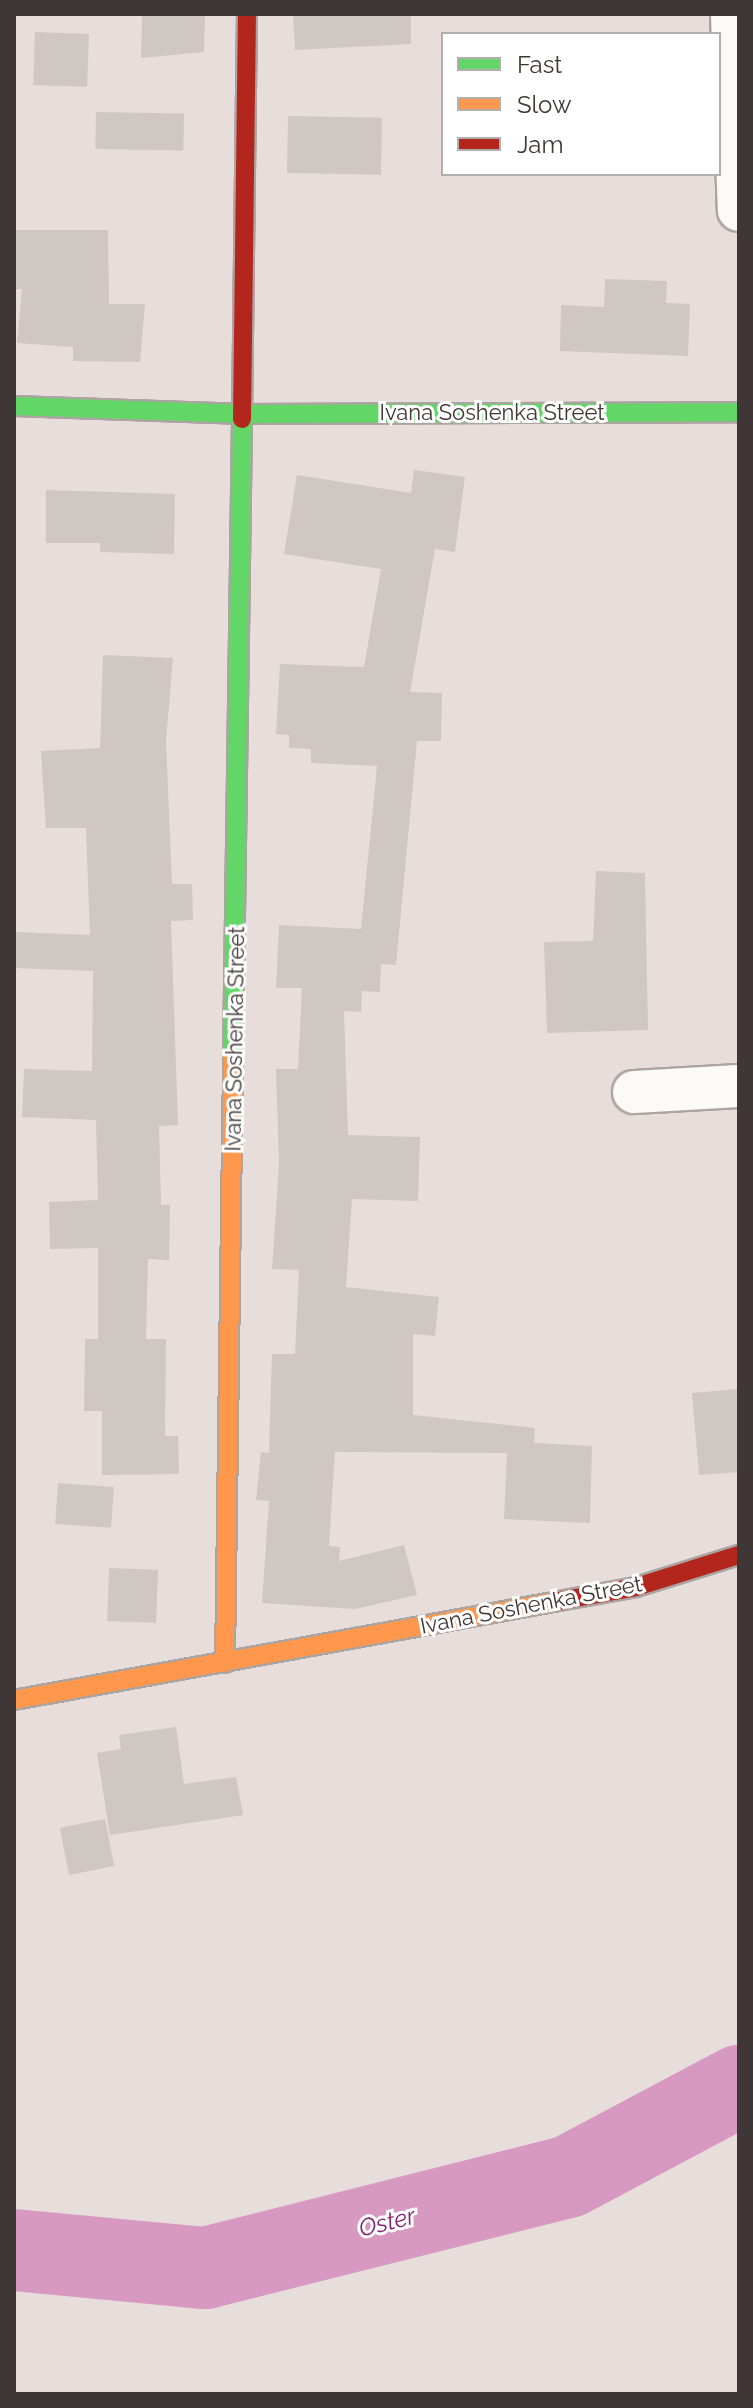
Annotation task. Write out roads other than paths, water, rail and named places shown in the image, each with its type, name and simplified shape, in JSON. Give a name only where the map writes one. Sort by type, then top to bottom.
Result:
[{"type":"street","name":"Ivana Soshenka Street","points":[[225,1663],[245,414],[247,14]]},
{"type":"street","points":[[732,14],[739,210]]},
{"type":"street","name":"Ivana Soshenka Street","points":[[14,406],[245,414],[739,412]]},
{"type":"street","points":[[634,1092],[739,1086]]},
{"type":"street","name":"Ivana Soshenka Street","points":[[14,1700],[636,1587],[739,1555]]},
{"type":"waterway","name":"Oster","points":[[14,2250],[205,2268],[568,2177],[739,2086]]}]
